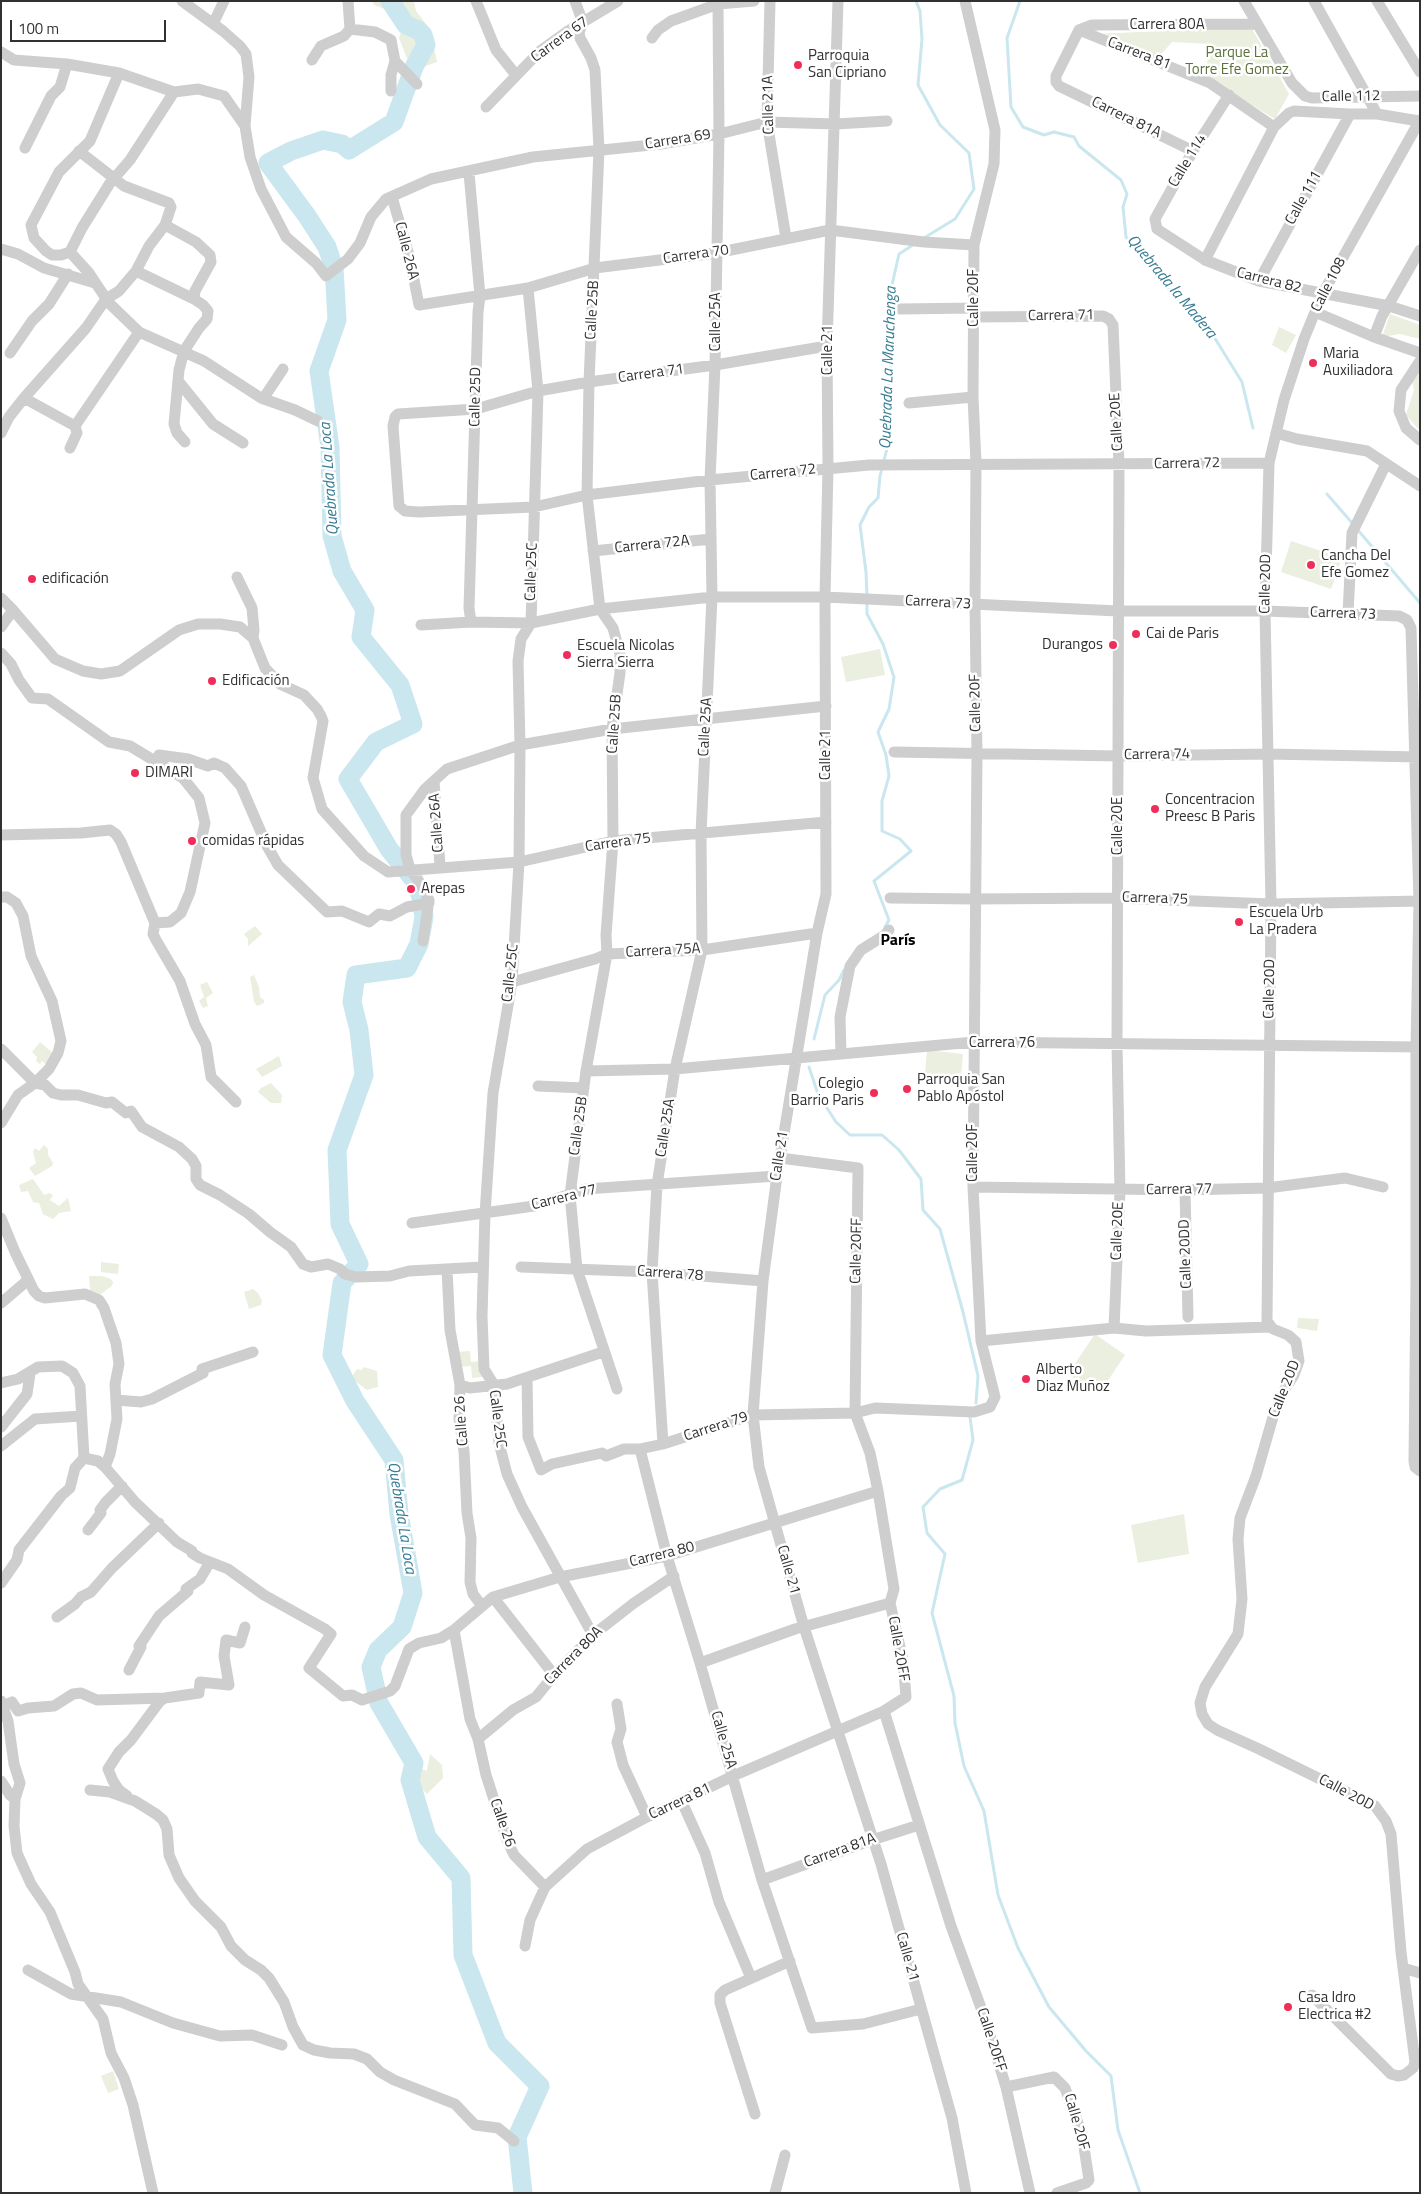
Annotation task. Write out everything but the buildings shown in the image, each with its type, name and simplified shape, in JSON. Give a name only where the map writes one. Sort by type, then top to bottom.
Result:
[{"type":"street","points":[[182,1],[240,46],[248,60],[249,77],[245,126]]},
{"type":"street","points":[[213,24],[224,1]]},
{"type":"street","points":[[312,60],[321,46],[344,36],[350,29],[348,1]]},
{"type":"street","points":[[476,1],[496,50],[516,75]]},
{"type":"street","name":"Calle 25B","points":[[575,1],[584,22],[579,32],[580,38],[595,70],[599,150],[589,382],[587,495],[600,609],[613,628],[620,654],[620,673],[612,729],[613,841],[606,935],[607,954],[586,1071],[570,1195],[577,1269],[603,1352],[617,1389]]},
{"type":"street","name":"Carrera 67","points":[[486,106],[540,51],[618,1]]},
{"type":"street","points":[[652,38],[658,30],[671,21],[718,4],[754,1]]},
{"type":"street","name":"Calle 21A","points":[[770,1],[767,122],[786,238]]},
{"type":"street","name":"Calle 21","points":[[838,1],[836,124],[830,230],[827,346],[828,468],[825,597],[826,894],[817,933],[777,1176],[763,1281],[753,1415],[759,1467],[804,1627],[881,1864],[952,2118],[966,2193]]},
{"type":"street","name":"Calle 20F","points":[[965,1],[995,130],[994,164],[974,246],[973,397],[976,463],[977,755],[974,899],[973,1187],[981,1341],[994,1396],[990,1407]]},
{"type":"street","name":"Calle 112","points":[[1244,1],[1292,83],[1305,96],[1312,98],[1420,96]]},
{"type":"street","points":[[1314,1],[1378,114]]},
{"type":"street","points":[[1377,1],[1420,72]]},
{"type":"street","name":"Calle 25A","points":[[663,1444],[652,1272],[657,1185],[675,1069],[702,950],[701,834],[712,597],[710,480],[715,365],[719,134],[718,4]]},
{"type":"street","name":"Carrera 80A","points":[[1079,30],[1092,25],[1256,24]]},
{"type":"street","points":[[350,29],[375,32],[391,40],[399,65],[415,82]]},
{"type":"street","name":"Carrera 81A","points":[[1079,30],[1056,76],[1056,82],[1060,86],[1194,151]]},
{"type":"street","name":"Carrera 81","points":[[1079,30],[1210,83],[1274,128]]},
{"type":"street","points":[[1,52],[14,60],[67,64],[119,73],[174,92],[198,89],[224,96],[245,126]]},
{"type":"street","points":[[25,148],[52,96],[60,87],[67,64]]},
{"type":"street","points":[[391,91],[391,75],[399,65]]},
{"type":"street","points":[[119,73],[90,141],[56,176],[33,218],[30,228],[34,238],[52,255],[70,252],[82,228],[114,178],[130,160],[174,92]]},
{"type":"street","name":"Calle 114","points":[[1157,229],[1154,219],[1229,95]]},
{"type":"street","points":[[1205,260],[1274,128],[1289,113],[1294,111],[1378,114],[1419,121]]},
{"type":"street","name":"Calle 111","points":[[1259,281],[1350,114]]},
{"type":"street","name":"Carrera 69","points":[[245,126],[250,157],[261,189],[286,237],[316,263],[326,276],[348,259],[360,243],[377,207],[386,199],[431,179],[469,173],[533,157],[661,144],[719,134],[767,122],[836,124],[887,121]]},
{"type":"street","name":"Calle 108","points":[[1269,463],[1304,339],[1323,293],[1419,121]]},
{"type":"street","points":[[1,434],[9,418],[24,398],[86,328],[106,299],[119,291],[136,271],[149,246],[165,225],[171,207],[169,203],[124,186],[80,151]]},
{"type":"street","name":"Calle 25D","points":[[469,173],[480,296],[469,608],[471,622]]},
{"type":"street","name":"Calle 26A","points":[[392,197],[419,305]]},
{"type":"street","points":[[165,225],[196,242],[210,255],[211,262],[195,291],[194,299]]},
{"type":"street","name":"Carrera 82","points":[[1157,229],[1205,260],[1259,281],[1389,306],[1420,316]]},
{"type":"street","name":"Carrera 70","points":[[419,305],[528,288],[595,268],[716,254],[830,230],[903,240],[974,246]]},
{"type":"street","points":[[2,250],[18,254],[44,268],[95,283]]},
{"type":"street","points":[[1374,337],[1382,316],[1420,250]]},
{"type":"street","points":[[70,252],[106,299],[139,332],[184,351],[263,399],[295,410],[318,421]]},
{"type":"street","points":[[136,271],[194,299],[208,311],[207,319],[184,351],[179,370],[174,424],[177,433],[185,442]]},
{"type":"street","points":[[10,353],[32,321],[49,304],[68,274]]},
{"type":"street","name":"Calle 25C","points":[[528,288],[538,391],[531,623],[521,639],[518,661],[520,744],[519,862],[512,982],[493,1093],[485,1214],[482,1316],[484,1369],[494,1385],[499,1443],[507,1474],[522,1507],[593,1635]]},
{"type":"street","name":"Carrera 71","points":[[900,309],[1102,316],[1109,319],[1113,325]]},
{"type":"street","name":"Carrera 82","points":[[1315,312],[1374,337],[1420,353]]},
{"type":"street","name":"Calle 20E","points":[[1113,325],[1119,465],[1117,1044],[1120,1190],[1114,1328]]},
{"type":"street","points":[[75,426],[139,332]]},
{"type":"street","name":"Carrera 71","points":[[402,413],[476,409],[538,391],[715,365],[827,346]]},
{"type":"street","points":[[1420,361],[1401,390],[1399,411],[1406,428],[1420,440]]},
{"type":"street","points":[[263,399],[283,368]]},
{"type":"street","points":[[179,382],[213,424],[243,443]]},
{"type":"street","points":[[909,403],[973,397]]},
{"type":"street","points":[[24,398],[75,426],[77,433],[70,448]]},
{"type":"street","name":"Carrera 72","points":[[402,413],[395,417],[394,426],[400,508],[405,511],[419,512],[534,507],[587,495],[710,480],[869,465],[1269,463]]},
{"type":"street","points":[[1276,433],[1297,439],[1367,451],[1420,486]]},
{"type":"street","name":"Calle 20D","points":[[1269,463],[1265,611],[1271,904],[1267,1322],[1270,1327],[1296,1342],[1299,1361],[1273,1417],[1256,1476],[1240,1518],[1238,1539],[1242,1599],[1238,1634],[1205,1687],[1200,1703],[1202,1714],[1208,1724],[1217,1730],[1374,1806],[1381,1813],[1391,1834],[1403,1968],[1414,2062],[1409,2072],[1398,2076],[1391,2074],[1312,1995]]},
{"type":"street","points":[[1348,614],[1352,534],[1386,464]]},
{"type":"street","name":"Carrera 72A","points":[[593,551],[711,539]]},
{"type":"street","points":[[237,577],[252,608],[253,638]]},
{"type":"street","name":"Carrera 73","points":[[421,625],[471,622],[531,623],[600,609],[712,597],[825,597],[1118,611],[1265,611],[1399,616],[1407,620],[1411,628],[1418,757]]},
{"type":"street","points":[[1,598],[55,659],[83,671],[101,674],[120,671],[179,630],[198,624],[220,624],[240,627],[253,638]]},
{"type":"street","points":[[1,627],[13,610]]},
{"type":"street","name":"Carrera 75","points":[[253,638],[265,668],[280,684],[304,694],[317,708],[321,716],[323,721],[313,778],[322,809],[364,856],[388,872],[440,866],[519,862],[613,841],[826,822]]},
{"type":"street","points":[[1,653],[11,664],[19,680],[32,698],[48,699],[109,742],[130,746],[156,761],[182,778],[199,798],[204,823],[190,892],[181,912],[170,922],[155,923]]},
{"type":"street","points":[[423,941],[425,904],[422,886],[410,869],[406,855],[406,815],[425,789],[448,769],[520,744],[612,729],[826,706]]},
{"type":"street","name":"Carrera 74","points":[[894,752],[977,755],[1268,754],[1418,757]]},
{"type":"street","points":[[156,761],[159,755],[188,759],[208,766],[214,764],[225,768],[241,786],[267,846],[278,865],[327,912],[342,911],[369,922],[379,914],[390,916],[407,907],[425,904]]},
{"type":"street","points":[[1417,1466],[1418,757]]},
{"type":"street","name":"Calle 26A","points":[[434,781],[440,866]]},
{"type":"street","points":[[1,835],[81,833],[110,830],[116,834],[155,923],[153,934],[180,981],[195,1024],[206,1045],[211,1077],[236,1102]]},
{"type":"street","points":[[1,897],[16,903],[23,916],[31,956],[52,1001],[61,1041],[58,1054],[49,1069],[35,1083],[18,1095],[1,1123]]},
{"type":"street","name":"Carrera 75","points":[[890,898],[1118,898],[1271,904],[1419,902]]},
{"type":"street","points":[[841,1054],[840,1017],[850,966],[861,950],[886,935],[889,930]]},
{"type":"street","name":"Carrera 75A","points":[[512,982],[607,954],[702,950],[817,933]]},
{"type":"street","name":"Carrera 76","points":[[586,1071],[675,1069],[974,1042],[1418,1047]]},
{"type":"street","points":[[1,1049],[35,1083],[44,1085],[53,1093],[61,1096],[78,1095],[106,1104],[112,1102],[126,1113],[131,1111],[142,1127],[179,1147],[192,1159],[196,1166],[196,1179],[200,1185],[220,1195],[249,1214],[291,1247],[303,1264],[311,1267],[328,1264],[340,1269],[345,1274],[356,1277],[390,1276],[409,1271],[484,1267]]},
{"type":"street","points":[[538,1086],[584,1088]]},
{"type":"street","name":"Calle 20FF","points":[[780,1158],[858,1168],[855,1412],[870,1453],[878,1491],[894,1589],[890,1603],[903,1660],[906,1696],[884,1710],[919,1825],[1006,2087],[1030,2193]]},
{"type":"street","name":"Carrera 77","points":[[412,1223],[534,1206],[586,1189],[777,1176]]},
{"type":"street","name":"Carrera 77","points":[[973,1187],[1120,1190],[1267,1188],[1345,1178],[1383,1187]]},
{"type":"street","name":"Calle 20DD","points":[[1184,1190],[1188,1317]]},
{"type":"street","points":[[1,1218],[5,1237],[28,1280],[39,1296],[45,1298],[85,1294],[99,1300],[104,1308],[116,1344],[119,1364],[115,1384],[117,1419],[105,1467]]},
{"type":"street","name":"Carrera 78","points":[[521,1267],[652,1272],[763,1281]]},
{"type":"street","name":"Calle 26","points":[[447,1269],[450,1330],[460,1385],[459,1418],[464,1451],[472,1573],[470,1582],[473,1594],[482,1606]]},
{"type":"street","points":[[1,1303],[11,1292],[28,1280]]},
{"type":"street","points":[[981,1341],[1114,1328],[1146,1331],[1270,1327]]},
{"type":"street","points":[[116,1400],[141,1402],[152,1399],[203,1373],[202,1369],[253,1352]]},
{"type":"street","points":[[460,1385],[470,1388],[507,1384],[603,1352]]},
{"type":"street","points":[[1,1383],[30,1374],[38,1367],[62,1366],[73,1373],[80,1386],[84,1458],[74,1468],[70,1488],[61,1496],[19,1550],[17,1560],[1,1583]]},
{"type":"street","points":[[1,1427],[27,1394],[30,1374]]},
{"type":"street","name":"Carrera 79","points":[[527,1378],[528,1436],[541,1470],[552,1464],[602,1453],[606,1456],[624,1449],[640,1450],[753,1415],[855,1412],[875,1408],[974,1412],[990,1407]]},
{"type":"street","points":[[1,1446],[35,1419],[82,1416]]},
{"type":"street","name":"Calle 25A","points":[[640,1450],[668,1556],[762,1880],[812,2028],[863,2024],[922,2009]]},
{"type":"street","points":[[84,1458],[98,1461],[176,1542],[200,1558],[210,1562],[200,1579],[186,1589],[188,1591],[159,1616],[139,1646],[141,1647],[129,1670]]},
{"type":"street","points":[[88,1530],[101,1513],[100,1510],[106,1502],[122,1486]]},
{"type":"street","name":"Carrera 80","points":[[210,1562],[228,1569],[255,1589],[331,1634],[309,1668],[343,1696],[352,1695],[362,1700],[390,1691],[400,1673],[409,1649],[419,1643],[441,1638],[454,1630],[493,1597],[560,1577],[668,1556],[878,1491]]},
{"type":"street","points":[[57,1616],[75,1604],[81,1597],[91,1592],[112,1568],[159,1523]]},
{"type":"street","name":"Carrera 80A","points":[[478,1739],[513,1710],[536,1697],[554,1675],[593,1635],[634,1603],[674,1576]]},
{"type":"street","points":[[493,1597],[554,1675]]},
{"type":"street","points":[[700,1663],[804,1627],[890,1603]]},
{"type":"street","points":[[153,2193],[134,2105],[124,2078],[111,2053],[103,2019],[78,1984],[75,1972],[50,1912],[31,1884],[17,1853],[14,1826],[15,1799],[20,1783],[14,1764],[3,1708],[12,1702],[18,1711],[28,1708],[54,1706],[73,1694],[81,1693],[97,1700],[165,1698],[200,1693],[200,1682],[229,1685],[224,1656],[226,1640],[240,1643],[245,1627]]},
{"type":"street","name":"Calle 26","points":[[454,1630],[470,1719],[478,1739],[486,1775],[514,1855],[545,1887]]},
{"type":"street","points":[[165,1698],[160,1701],[108,1769],[119,1790],[163,1820],[167,1829],[169,1855],[179,1878],[194,1901],[220,1927],[231,1946],[245,1960],[261,1970],[269,1978],[284,2002],[293,2027],[303,2045],[322,2051],[354,2054],[367,2059],[380,2072],[394,2080],[455,2104],[475,2124],[498,2128],[514,2141]]},
{"type":"street","points":[[617,1704],[621,1729],[616,1742],[623,1765],[647,1817]]},
{"type":"street","name":"Carrera 81","points":[[525,1946],[530,1920],[545,1887],[587,1849],[647,1817],[682,1802],[733,1776],[884,1710]]},
{"type":"street","points":[[1,1781],[15,1799]]},
{"type":"street","points":[[90,1790],[110,1792],[135,1801]]},
{"type":"street","points":[[682,1802],[705,1853],[719,1902],[751,1978]]},
{"type":"street","name":"Carrera 81A","points":[[762,1880],[919,1825]]},
{"type":"street","points":[[755,2114],[720,2003],[720,1995],[725,1990],[790,1961]]},
{"type":"street","points":[[1403,1968],[1420,1973]]},
{"type":"street","points":[[28,1970],[71,1994],[121,2002],[173,2022],[220,2036],[252,2035],[282,2044]]},
{"type":"street","name":"Calle 20F","points":[[1006,2087],[1054,2077],[1065,2088],[1082,2134],[1088,2183]]},
{"type":"street","points":[[775,2193],[784,2155]]},
{"type":"street","points":[[1057,2193],[1088,2183]]},
{"type":"green space","points":[[372,1],[414,1],[416,11],[430,29],[437,62],[412,71],[399,38],[406,17],[374,5]]},
{"type":"green space","name":"Parque La Torre Efe Gomez","points":[[1251,27],[1289,94],[1275,119],[1206,77],[1209,44],[1172,42],[1157,59],[1095,34]]},
{"type":"green space","points":[[1390,314],[1420,325],[1420,339],[1400,334],[1382,337]]},
{"type":"green space","points":[[1279,327],[1296,335],[1286,353],[1272,345]]},
{"type":"green space","points":[[1420,372],[1420,431],[1406,415],[1414,390],[1411,378]]},
{"type":"green space","name":"Cancha Del Efe Gomez","points":[[1291,541],[1342,558],[1331,589],[1281,572]]},
{"type":"green space","points":[[880,649],[885,675],[846,682],[841,657]]},
{"type":"green space","points":[[255,926],[262,934],[248,946],[248,939],[244,934]]},
{"type":"green space","points":[[254,975],[259,987],[260,997],[264,1000],[264,1003],[257,1006],[254,1002],[250,977]]},
{"type":"green space","points":[[207,982],[213,993],[206,998],[208,1006],[203,1008],[199,1001],[204,997],[200,985]]},
{"type":"green space","points":[[40,1042],[56,1056],[48,1066],[42,1061],[40,1064],[36,1061],[37,1057],[32,1052]]},
{"type":"green space","points":[[927,1050],[963,1054],[961,1077],[925,1073]]},
{"type":"green space","points":[[279,1056],[282,1066],[262,1077],[256,1069]]},
{"type":"green space","points":[[271,1083],[282,1095],[281,1103],[271,1103],[258,1092],[261,1088]]},
{"type":"green space","points":[[44,1145],[48,1149],[48,1155],[53,1163],[52,1166],[35,1176],[29,1168],[36,1163],[33,1152],[35,1148],[39,1151]]},
{"type":"green space","points":[[33,1179],[44,1195],[49,1193],[53,1195],[50,1200],[59,1206],[68,1198],[71,1211],[59,1213],[53,1219],[43,1214],[39,1203],[33,1202],[28,1191],[21,1192],[19,1185]]},
{"type":"green space","points":[[101,1262],[119,1264],[118,1274],[101,1272]]},
{"type":"green space","points":[[89,1276],[102,1276],[111,1279],[113,1282],[112,1286],[98,1296],[90,1291]]},
{"type":"green space","points":[[253,1289],[258,1293],[262,1301],[261,1305],[249,1309],[244,1292]]},
{"type":"green space","points":[[1298,1318],[1319,1319],[1317,1331],[1297,1328]]},
{"type":"green space","points":[[1095,1334],[1125,1355],[1101,1391],[1091,1390],[1068,1374]]},
{"type":"green space","points":[[470,1351],[471,1362],[481,1361],[482,1377],[472,1378],[471,1366],[459,1367],[457,1352]]},
{"type":"green space","points":[[364,1367],[377,1371],[378,1387],[367,1390],[351,1378],[357,1369],[361,1370]]},
{"type":"green space","points":[[1184,1514],[1189,1554],[1138,1563],[1131,1525]]},
{"type":"green space","points":[[430,1754],[442,1765],[443,1778],[427,1794],[413,1779],[415,1766],[427,1771]]},
{"type":"green space","points":[[113,2071],[119,2089],[108,2093],[101,2076]]},
{"type":"waterway","name":"Quebrada La Loca","points":[[390,1],[406,25],[418,30],[423,35],[426,45],[414,67],[394,122],[349,150],[342,144],[323,140],[291,151],[268,163],[327,247],[334,268],[337,320],[319,371],[330,447],[332,536],[342,571],[365,610],[361,637],[400,685],[413,724],[376,742],[348,779],[389,849],[414,880],[421,897],[424,917],[419,944],[407,968],[356,975],[352,1002],[359,1030],[364,1075],[337,1150],[340,1224],[359,1264],[342,1283],[332,1355],[355,1401],[394,1460],[399,1514],[413,1593],[402,1627],[378,1650],[371,1667],[379,1703],[414,1763],[410,1780],[427,1837],[461,1878],[463,1955],[497,2043],[540,2086],[517,2137],[523,2193]]},
{"type":"waterway","name":"Quebrada La Maruchenga","points":[[916,1],[920,11],[922,39],[918,85],[940,125],[969,153],[974,189],[955,219],[924,238]]},
{"type":"waterway","name":"Quebrada la Madera","points":[[1020,1],[1007,38],[1011,107],[1023,127],[1044,135],[1054,132],[1074,137],[1079,146],[1121,180],[1127,194],[1123,207],[1126,237],[1182,305],[1206,324],[1242,382],[1253,428]]},
{"type":"waterway","name":"Quebrada La Maruchenga","points":[[867,596],[860,525],[869,507],[878,498],[880,476],[890,437],[886,426],[886,401],[893,349],[889,298],[899,254],[913,245]]},
{"type":"waterway","name":"Quebrada la Madera","points":[[1327,494],[1353,524]]},
{"type":"waterway","name":"Quebrada la Madera","points":[[1357,529],[1420,603]]},
{"type":"waterway","name":"Quebrada La Maruchenga","points":[[867,602],[867,614],[883,644],[894,677],[889,709],[878,732],[886,755],[889,776],[882,801],[882,831],[900,839],[911,851],[874,881],[889,920],[885,927]]},
{"type":"waterway","name":"Quebrada La Maruchenga","points":[[814,1039],[825,995],[839,980],[844,970]]},
{"type":"waterway","name":"Quebrada La Maruchenga","points":[[809,1067],[818,1094],[836,1122],[850,1135],[882,1135],[899,1150],[921,1179],[923,1210],[940,1229],[963,1312],[978,1376],[976,1403]]},
{"type":"waterway","name":"Quebrada La Maruchenga","points":[[970,1417],[973,1440],[962,1480],[940,1489],[923,1507],[927,1533],[945,1554],[932,1613],[954,1696],[955,1723],[964,1766],[984,1811],[998,1895],[1018,1948],[1049,2007],[1086,2051],[1111,2076],[1118,2130],[1140,2193]]},
{"type":"place","name":"Parroquia San Cipriano","points":[[798,65]]},
{"type":"place","name":"Maria Auxiliadora","points":[[1313,363]]},
{"type":"place","name":"Cancha Del Efe Gomez","points":[[1311,565]]},
{"type":"place","name":"edificación","points":[[32,579]]},
{"type":"place","name":"Cai de Paris","points":[[1136,634]]},
{"type":"place","name":"Durangos","points":[[1113,645]]},
{"type":"place","name":"Escuela Nicolas Sierra Sierra","points":[[567,655]]},
{"type":"place","name":"Edificación","points":[[212,681]]},
{"type":"place","name":"DIMARI","points":[[135,773]]},
{"type":"place","name":"Concentracion Preesc B Paris","points":[[1155,809]]},
{"type":"place","name":"comidas rápidas","points":[[192,841]]},
{"type":"place","name":"Arepas","points":[[411,889]]},
{"type":"place","name":"Escuela Urb La Pradera","points":[[1239,922]]},
{"type":"place","name":"Parroquia San Pablo Apóstol","points":[[907,1089]]},
{"type":"place","name":"Colegio Barrio Paris","points":[[874,1093]]},
{"type":"place","name":"Alberto Diaz Muñoz","points":[[1026,1379]]},
{"type":"place","name":"Casa Idro Electrica #2","points":[[1288,2007]]},
{"type":"district","name":"París","points":[[898,941]]}]
